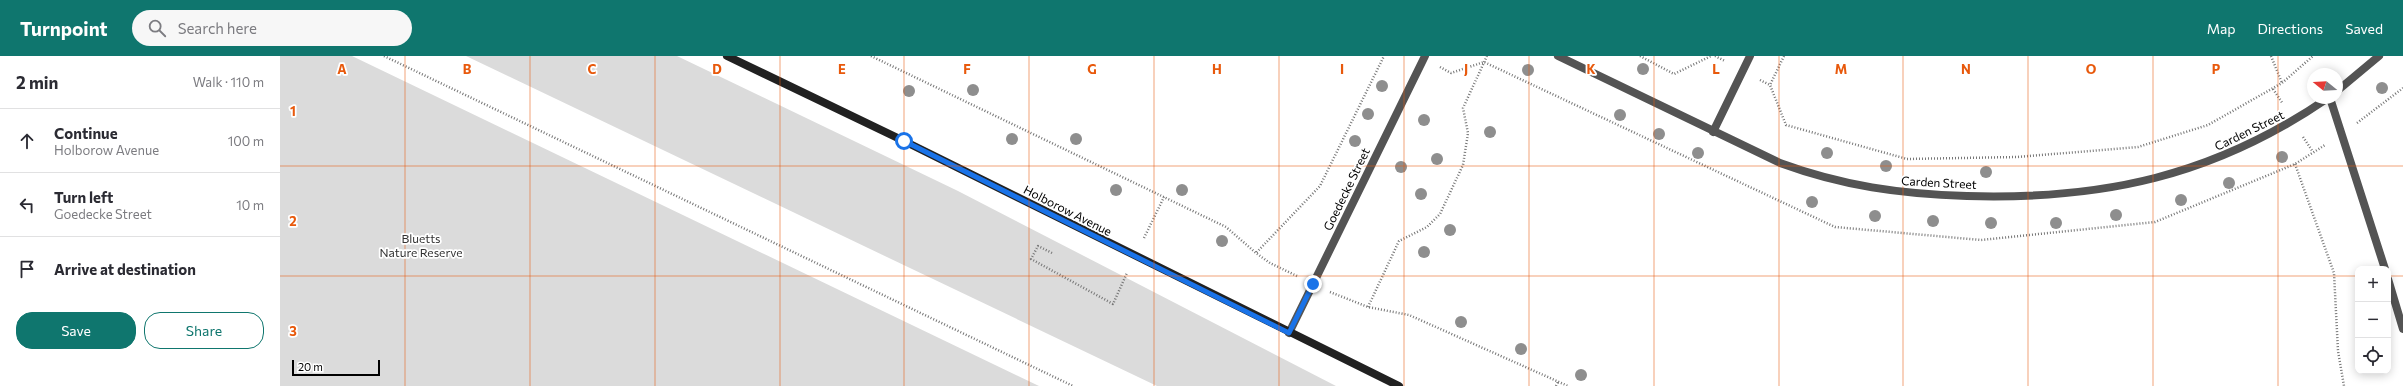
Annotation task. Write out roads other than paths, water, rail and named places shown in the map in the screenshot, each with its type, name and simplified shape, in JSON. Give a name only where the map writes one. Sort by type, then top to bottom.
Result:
[{"type":"main road","name":"Holborow Avenue","points":[[727,56],[904,141],[1135,257],[1399,386]]},
{"type":"street","name":"Goedecke Street","points":[[1289,333],[1424,56]]},
{"type":"street","name":"Carden Street","points":[[1558,56],[1713,132],[1780,163],[1809,174],[1869,188],[1929,194],[2040,196],[2121,186],[2196,166],[2233,153],[2267,136],[2319,104]]},
{"type":"street","points":[[1713,132],[1750,56]]},
{"type":"street","points":[[2343,85],[2379,56]]},
{"type":"street","points":[[2331,104],[2384,266]]},
{"type":"street","points":[[2391,290],[2403,329]]},
{"type":"park label","name":"Bluetts Nature Reserve","points":[[421,245]]}]
